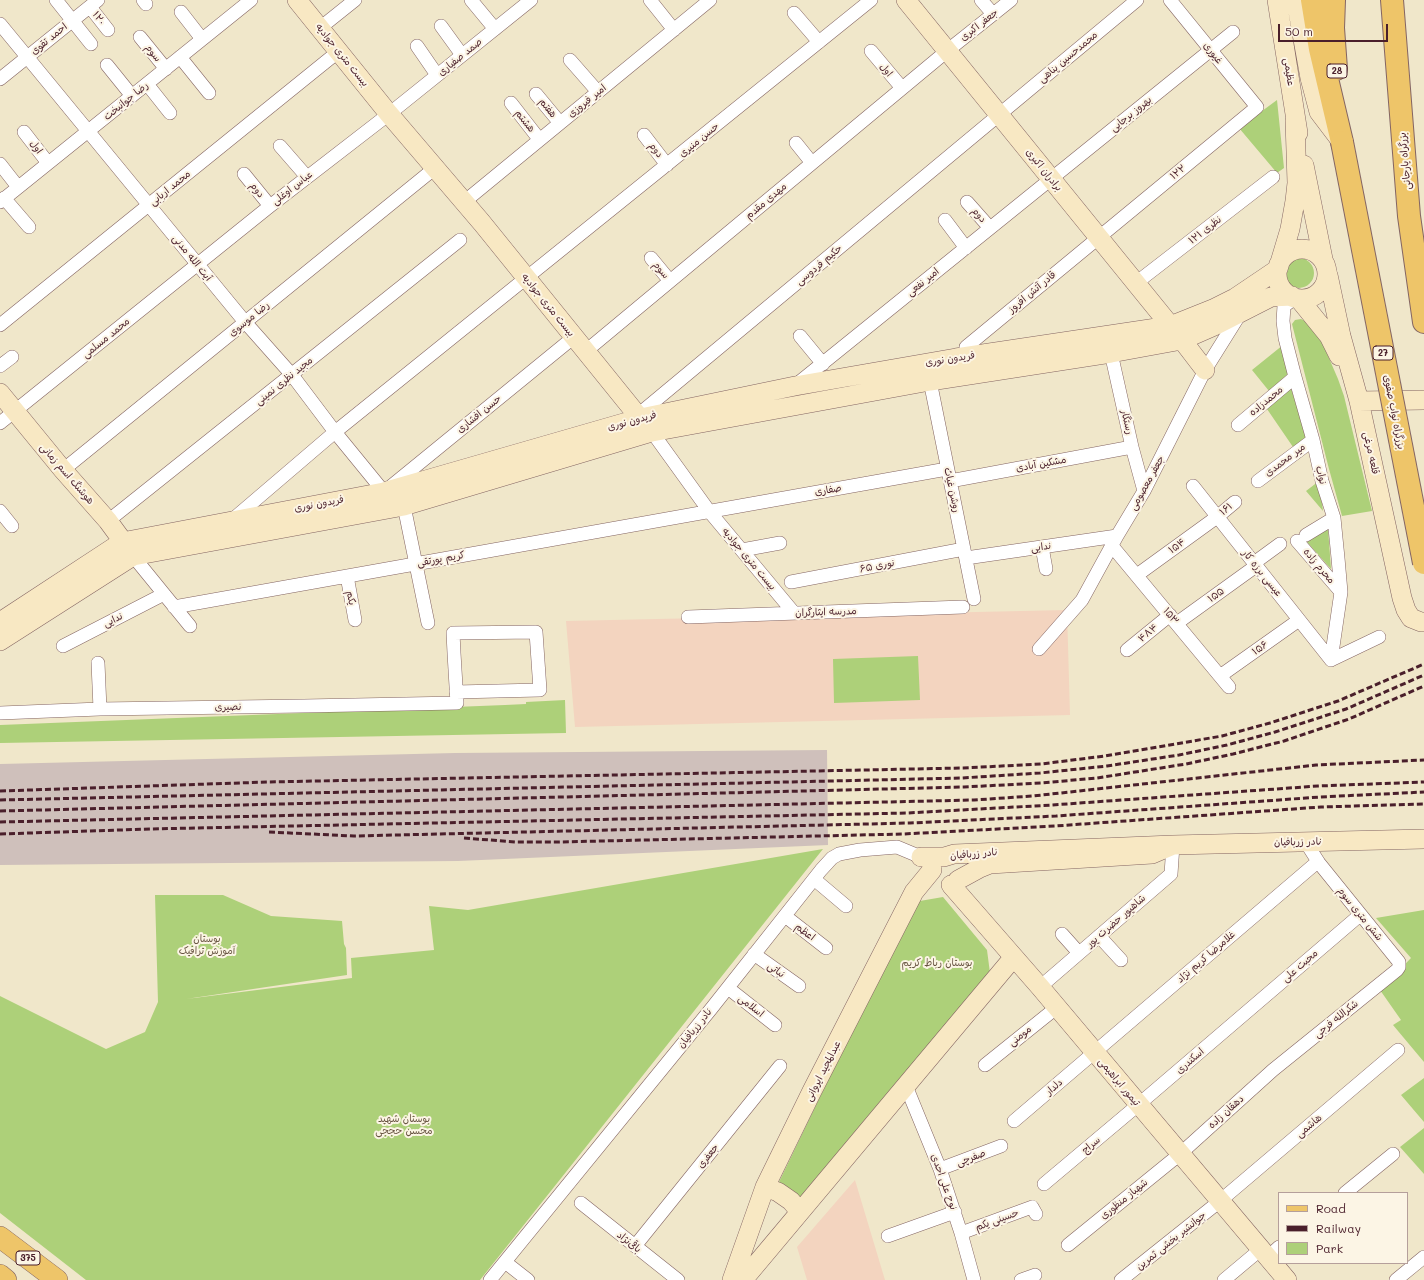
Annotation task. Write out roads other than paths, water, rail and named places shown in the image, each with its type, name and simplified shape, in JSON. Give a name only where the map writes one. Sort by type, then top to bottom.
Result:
[{"type":"highway","name":"27","points":[[1312,0],[1320,50],[1342,142]]},
{"type":"highway","name":"28","points":[[1334,0],[1333,28],[1342,142]]},
{"type":"highway","name":"بزرگراه یارجانی","points":[[1392,0],[1409,216],[1424,322]]},
{"type":"highway","name":"بزرگراه نواب صفوی","points":[[1342,142],[1424,563]]},
{"type":"main road","name":"375","points":[[0,1237],[57,1280]]},
{"type":"main road","points":[[0,1276],[6,1280]]},
{"type":"street","points":[[56,0],[91,44]]},
{"type":"street","name":"رضا جوانبخت","points":[[2,200],[251,0]]},
{"type":"street","name":"بیست متری جوادیه","points":[[297,0],[389,114],[482,223],[644,422],[709,511],[794,613]]},
{"type":"street","points":[[320,28],[355,0]]},
{"type":"street","points":[[471,0],[495,28]]},
{"type":"street","name":"صمد صفیاری","points":[[389,114],[531,0]]},
{"type":"street","points":[[650,0],[674,30]]},
{"type":"street","name":"حسن منیری","points":[[231,521],[335,432],[668,166],[871,0]]},
{"type":"street","name":"برادران اکبری","points":[[906,0],[1205,370]]},
{"type":"street","points":[[981,0],[993,14]]},
{"type":"street","name":"جعفر اکبری","points":[[947,50],[1011,0]]},
{"type":"street","name":"محمدحسین پناهی","points":[[999,114],[1137,0]]},
{"type":"street","name":"غیوری","points":[[1170,0],[1257,107]]},
{"type":"street","name":"عظیمی","points":[[1277,0],[1296,120]]},
{"type":"street","points":[[1296,0],[1310,78],[1320,112],[1342,142]]},
{"type":"street","name":"امیر فیروزی","points":[[464,202],[539,139],[674,30],[707,1]]},
{"type":"street","name":"احمد تقوی","points":[[0,79],[94,3]]},
{"type":"street","name":"۱۲۰","points":[[94,3],[108,30]]},
{"type":"street","points":[[181,12],[202,40]]},
{"type":"street","points":[[794,13],[819,42]]},
{"type":"street","name":"آیت‌ الله مدنی","points":[[0,24],[245,322],[292,375],[335,432],[384,492]]},
{"type":"street","points":[[441,26],[462,55]]},
{"type":"street","name":"بهروز برجایی","points":[[1051,179],[1233,32]]},
{"type":"street","name":"سوم","points":[[140,37],[166,68]]},
{"type":"street","points":[[417,46],[437,75]]},
{"type":"street","name":"مهدی مقدم","points":[[586,351],[947,50]]},
{"type":"street","name":"محمد اربابی","points":[[0,325],[339,51]]},
{"type":"street","name":"اول","points":[[871,51],[902,88]]},
{"type":"street","points":[[180,57],[209,93]]},
{"type":"street","points":[[570,60],[598,92]]},
{"type":"street","points":[[107,65],[132,96]]},
{"type":"street","points":[[147,84],[170,112]]},
{"type":"street","name":"هفتم","points":[[536,94],[560,123]]},
{"type":"street","name":"هشتم","points":[[511,104],[539,139]]},
{"type":"street","name":"۱۲۲","points":[[1099,237],[1257,107]]},
{"type":"street","name":"عباس اوغلی","points":[[197,264],[389,114]]},
{"type":"street","name":"حکیم فردوسی","points":[[644,422],[999,114]]},
{"type":"street","points":[[1296,120],[1297,183],[1290,229],[1278,268],[1280,285],[1285,292],[1295,298],[1329,336],[1359,401],[1424,400]]},
{"type":"street","name":"قلعه مرغی","points":[[1296,120],[1325,267],[1341,336],[1359,401],[1402,598],[1406,610],[1412,618],[1424,622]]},
{"type":"street","name":"اول","points":[[24,132],[48,163]]},
{"type":"street","name":"دوم","points":[[644,135],[668,166]]},
{"type":"street","points":[[796,143],[812,163]]},
{"type":"street","points":[[280,146],[307,177]]},
{"type":"street","points":[[0,164],[18,187]]},
{"type":"street","name":"رضا موسوی","points":[[63,470],[435,168]]},
{"type":"street","name":"دوم","points":[[244,174],[270,206]]},
{"type":"street","name":"نظری ۱۲۱","points":[[1136,283],[1273,177]]},
{"type":"street","name":"امیر نفعی","points":[[795,386],[924,289],[966,248],[1051,179]]},
{"type":"street","points":[[2,200],[29,227]]},
{"type":"street","name":"دوم","points":[[967,202],[990,228]]},
{"type":"street","points":[[945,220],[966,248]]},
{"type":"street","name":"قادر آتش افروز","points":[[966,347],[1099,237]]},
{"type":"street","name":"مجید نظری نمینی","points":[[108,521],[460,240]]},
{"type":"street","points":[[1278,268],[1286,255],[1293,250],[1301,249],[1310,250],[1317,253],[1325,267],[1326,283],[1322,290],[1316,295],[1308,298],[1295,298]]},
{"type":"street","name":"سوم","points":[[651,258],[670,281]]},
{"type":"street","name":"محمد مسلمی","points":[[0,423],[197,264]]},
{"type":"street","name":"فریدون نوری","points":[[0,641],[128,549],[404,506],[644,422],[928,372],[1108,335],[1176,333],[1215,308],[1235,298],[1278,268]]},
{"type":"street","name":"فریدون نوری","points":[[0,622],[128,549],[231,521],[384,492],[644,422],[795,386],[1111,354],[1176,333],[1214,326],[1271,297],[1295,298]]},
{"type":"street","name":"نواب","points":[[1295,298],[1284,306],[1283,320],[1285,338],[1313,440],[1322,481],[1334,518],[1341,592],[1331,660]]},
{"type":"street","name":"جعفر معصومی","points":[[1039,649],[1082,600],[1114,541],[1144,491],[1205,370],[1243,310]]},
{"type":"street","points":[[1108,335],[1111,354]]},
{"type":"street","points":[[800,336],[823,364]]},
{"type":"street","name":"حسن افشاری","points":[[384,492],[574,337]]},
{"type":"street","name":"رستگار","points":[[1111,354],[1132,447],[1144,491]]},
{"type":"street","points":[[0,366],[12,357]]},
{"type":"street","name":"روشن غیاث","points":[[928,372],[974,598]]},
{"type":"street","name":"محمدزاده","points":[[1238,425],[1295,376]]},
{"type":"street","name":"هوشنگ اسم زمانی","points":[[0,393],[63,470],[108,521],[128,549]]},
{"type":"street","name":"میر محمدی","points":[[1258,481],[1313,440]]},
{"type":"street","name":"مشکین آبادی","points":[[949,475],[1132,447]]},
{"type":"street","name":"صفاری","points":[[709,511],[949,475]]},
{"type":"street","name":"عیسی برزه کار","points":[[1193,486],[1331,660]]},
{"type":"street","name":"۱۶۱","points":[[1217,517],[1235,502]]},
{"type":"street","points":[[404,506],[428,623]]},
{"type":"street","points":[[0,511],[12,526]]},
{"type":"street","name":"کریم پورتقی","points":[[174,607],[709,511]]},
{"type":"street","name":"۱۵۴","points":[[1137,575],[1217,517]]},
{"type":"street","name":"محرم زاده","points":[[1334,518],[1302,538],[1341,592]]},
{"type":"street","name":"ندایی","points":[[965,554],[1114,541]]},
{"type":"street","name":"۱۵۳","points":[[1114,541],[1137,575],[1229,687]]},
{"type":"street","points":[[742,550],[780,543]]},
{"type":"street","name":"۱۵۵","points":[[1173,619],[1255,564],[1280,544]]},
{"type":"street","points":[[1042,547],[1046,569]]},
{"type":"street","points":[[128,549],[190,626]]},
{"type":"street","name":"نوری ۶۵","points":[[791,582],[965,554]]},
{"type":"street","name":"یکم","points":[[347,576],[355,620]]},
{"type":"street","name":"ندایی","points":[[63,646],[164,594]]},
{"type":"street","name":"مدرسه ایثارگران","points":[[688,617],[963,607]]},
{"type":"street","name":"۴۸۴","points":[[1127,650],[1173,619]]},
{"type":"street","name":"۱۵۶","points":[[1220,676],[1299,620]]},
{"type":"street","name":"نصیری","points":[[0,713],[100,709],[304,706],[456,697],[540,690],[536,632],[453,633],[456,697]]},
{"type":"street","points":[[1331,660],[1379,637]]},
{"type":"street","points":[[98,663],[100,709]]},
{"type":"street","name":"نادر زربافیان","points":[[490,1280],[728,988],[814,879],[832,858],[839,854],[860,850],[897,847],[933,862],[954,854],[1172,845],[1424,839]]},
{"type":"street","name":"شش متری سوم","points":[[1305,841],[1319,863],[1398,962],[1399,967]]},
{"type":"street","name":"نادر زربافیان","points":[[954,882],[990,864],[1152,854],[1172,845]]},
{"type":"street","name":"شاهپور حضرت پور","points":[[1040,987],[1171,874],[1172,845]]},
{"type":"street","points":[[933,862],[934,879],[938,883],[946,886],[954,882]]},
{"type":"street","name":"عبدالمجید ایروانی","points":[[732,1280],[765,1187],[812,1091],[914,892],[933,862]]},
{"type":"street","name":"غلامرضا کریم نژاد","points":[[1094,1052],[1315,864],[1319,863]]},
{"type":"street","points":[[814,879],[846,906]]},
{"type":"street","name":"تیمور ابراهیمی","points":[[954,882],[1013,958],[1040,987],[1138,1105],[1220,1201],[1269,1251],[1287,1280]]},
{"type":"street","name":"محبت علی","points":[[1241,1017],[1360,915]]},
{"type":"street","name":"اعظم","points":[[784,916],[826,948]]},
{"type":"street","points":[[1062,934],[1079,953]]},
{"type":"street","points":[[1099,936],[1120,960]]},
{"type":"street","name":"نباتی","points":[[754,954],[799,986]]},
{"type":"street","points":[[743,1280],[1013,958]]},
{"type":"street","name":"شکرالله فرجی","points":[[1273,1070],[1399,967]]},
{"type":"street","name":"اسلامی","points":[[728,988],[775,1025]]},
{"type":"street","name":"مومنی","points":[[985,1065],[1056,1008]]},
{"type":"street","name":"اسکندری","points":[[1138,1105],[1241,1017]]},
{"type":"street","name":"هاشمی","points":[[1220,1201],[1398,1050]]},
{"type":"street","name":"دلدار","points":[[1014,1121],[1094,1052]]},
{"type":"street","name":"جعفری","points":[[635,1246],[780,1066]]},
{"type":"street","name":"دهقان زاده","points":[[1180,1154],[1273,1070]]},
{"type":"street","name":"نوح علی احدی","points":[[906,1086],[940,1169],[955,1212],[974,1280]]},
{"type":"street","name":"سراج","points":[[1044,1184],[1138,1105]]},
{"type":"street","name":"صفرچی","points":[[940,1169],[1001,1146]]},
{"type":"street","name":"شهباز منظوری","points":[[1068,1245],[1180,1154]]},
{"type":"street","points":[[1346,1192],[1393,1154]]},
{"type":"street","points":[[765,1187],[778,1192],[791,1201],[800,1212]]},
{"type":"street","name":"جوانشیر بخشی ثمرین","points":[[1121,1280],[1220,1201]]},
{"type":"street","name":"باقی‌نژاد","points":[[581,1203],[678,1280]]},
{"type":"street","name":"حسینی یکم","points":[[961,1233],[1034,1210]]},
{"type":"street","points":[[888,1236],[955,1212]]},
{"type":"street","points":[[1224,1280],[1269,1251]]},
{"type":"street","points":[[1396,1280],[1424,1257]]},
{"type":"street","points":[[505,1262],[528,1280]]},
{"type":"street","points":[[1021,1280],[1035,1275]]},
{"type":"railway","points":[[0,791],[268,782],[963,768],[1041,764],[1105,756],[1222,736],[1270,723],[1338,701],[1424,664]]},
{"type":"railway","points":[[0,800],[962,778],[1040,773],[1107,766],[1179,755],[1227,745],[1275,732],[1346,709],[1424,675]]},
{"type":"railway","points":[[0,811],[964,787],[1041,783],[1097,778],[1186,764],[1233,754],[1284,741],[1349,719],[1424,686]]},
{"type":"railway","points":[[0,822],[974,800],[1033,796],[1316,765],[1424,760]]},
{"type":"railway","points":[[0,834],[150,829],[907,813],[1052,805],[1318,786],[1424,782]]},
{"type":"railway","points":[[269,832],[354,836],[910,823],[1056,816],[1320,797],[1424,792]]},
{"type":"railway","points":[[464,838],[516,842],[559,842],[903,834],[1055,826],[1321,807],[1424,804]]},
{"type":"park label","name":"بوستان آموزش ترافیک","points":[[207,944]]},
{"type":"park label","name":"بوستان رباط کریم","points":[[937,963]]},
{"type":"park label","name":"بوستان شهید محسن حججی","points":[[404,1124]]}]
